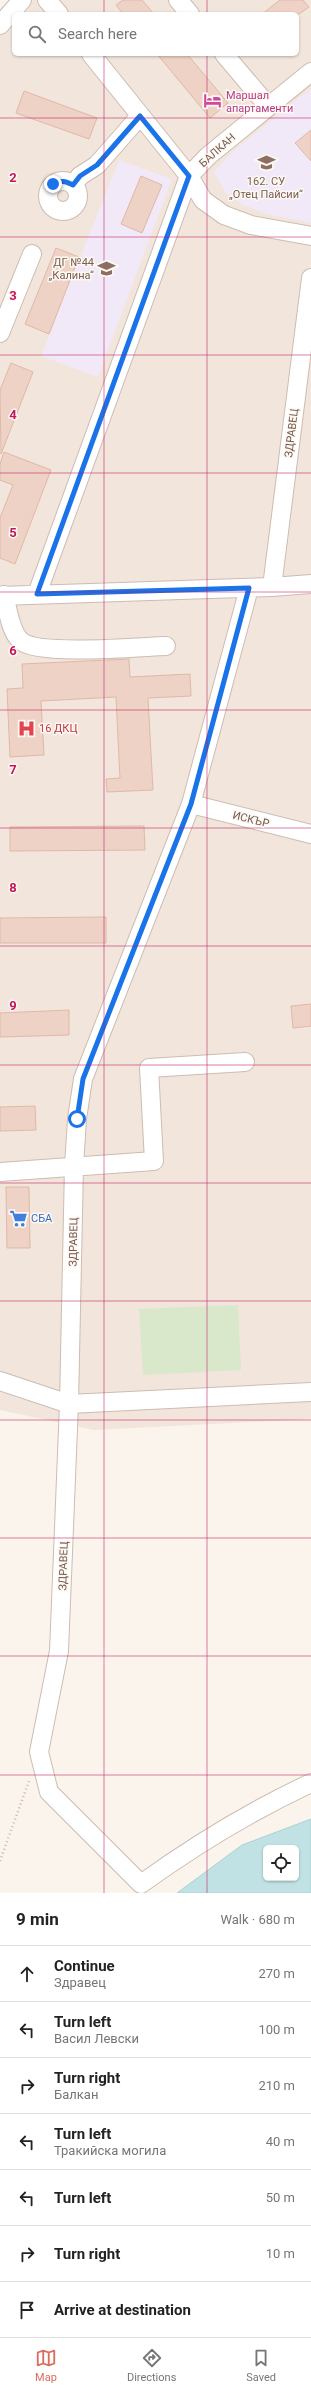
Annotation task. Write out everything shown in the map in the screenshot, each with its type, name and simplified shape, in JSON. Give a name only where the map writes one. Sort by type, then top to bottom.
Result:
[{"type":"street","points":[[0,25],[22,0]]},
{"type":"street","points":[[47,0],[57,12]]},
{"type":"street","points":[[178,0],[188,12]]},
{"type":"street","points":[[93,56],[189,176],[203,200],[224,215],[251,225],[311,236]]},
{"type":"street","points":[[226,56],[268,106]]},
{"type":"street","name":"БАЛКАН","points":[[37,594],[189,176],[208,156],[311,72]]},
{"type":"street","points":[[73,185],[80,176],[97,165],[140,116]]},
{"type":"street","points":[[0,333],[32,254]]},
{"type":"street","name":"ЗДРАВЕЦ","points":[[272,587],[311,278]]},
{"type":"street","points":[[166,646],[54,649],[31,647],[20,641],[14,631],[2,596],[249,588],[311,584]]},
{"type":"street","name":"ЗДРАВЕЦ","points":[[249,588],[191,804],[83,1079],[77,1119],[74,1166],[69,1404],[59,1651],[39,1752],[48,1792],[141,1884],[214,1835],[266,1804],[311,1783]]},
{"type":"street","name":"ИСКЪР","points":[[191,804],[311,834]]},
{"type":"street","points":[[0,1172],[154,1161],[149,1068],[246,1062]]},
{"type":"street","points":[[0,1381],[69,1404],[311,1392]]},
{"type":"path","points":[[0,1861],[30,1779]]},
{"type":"shaded area","points":[[17,0],[311,0],[311,1419],[94,1430],[0,1410],[0,14]]},
{"type":"shaded area","name":"162. СУ „Отец Пайсии“","points":[[311,88],[311,223],[267,214],[243,205],[226,193],[214,172],[230,154]]},
{"type":"shaded area","name":"ДГ №44 „Калина“","points":[[119,160],[172,179],[98,377],[41,356]]},
{"type":"green space","points":[[238,1305],[241,1370],[143,1375],[139,1309]]},
{"type":"water","points":[[311,1819],[311,1893],[177,1893],[242,1845]]},
{"type":"building","points":[[123,0],[142,0],[152,12],[121,12],[116,5]]},
{"type":"building","points":[[280,0],[303,0],[309,7],[299,14],[299,12],[265,12]]},
{"type":"building","points":[[159,56],[189,56],[228,103],[210,118]]},
{"type":"building","points":[[24,91],[97,118],[89,139],[16,113]]},
{"type":"building","points":[[311,130],[311,161],[295,143]]},
{"type":"building","points":[[141,176],[162,185],[142,233],[121,224]]},
{"type":"building","points":[[56,248],[79,257],[49,334],[25,324]]},
{"type":"building","points":[[11,363],[33,372],[1,454],[0,390]]},
{"type":"building","points":[[4,452],[51,470],[15,564],[0,558],[0,518],[13,485],[0,480],[0,464]]},
{"type":"building","name":"16 ДКЦ","points":[[129,659],[130,677],[190,674],[191,696],[148,698],[153,790],[107,792],[106,779],[120,778],[116,697],[41,701],[44,755],[10,757],[7,689],[23,688],[22,664]]},
{"type":"building","points":[[144,826],[145,850],[10,851],[10,827]]},
{"type":"building","points":[[106,917],[106,943],[0,943],[0,918]]},
{"type":"building","points":[[311,1004],[311,1026],[293,1028],[291,1006]]},
{"type":"building","points":[[69,1010],[69,1035],[0,1037],[0,1013]]},
{"type":"building","points":[[35,1106],[36,1130],[0,1131],[0,1107]]},
{"type":"building","name":"СБА","points":[[6,1187],[29,1187],[30,1248],[7,1248]]},
{"type":"place","name":"Маршал апартаменти","points":[[213,101]]},
{"type":"place","name":"162. СУ „Отец Пайсии“","points":[[266,163]]},
{"type":"place","name":"ДГ №44 „Калина“","points":[[107,268]]},
{"type":"place","name":"16 ДКЦ","points":[[26,728]]},
{"type":"place","name":"СБА","points":[[18,1218]]},
{"type":"route","points":[[53,184],[60,181],[67,181],[73,185],[80,176],[97,165],[140,116],[189,176],[37,594],[249,588],[191,804],[83,1079],[77,1119]]}]
